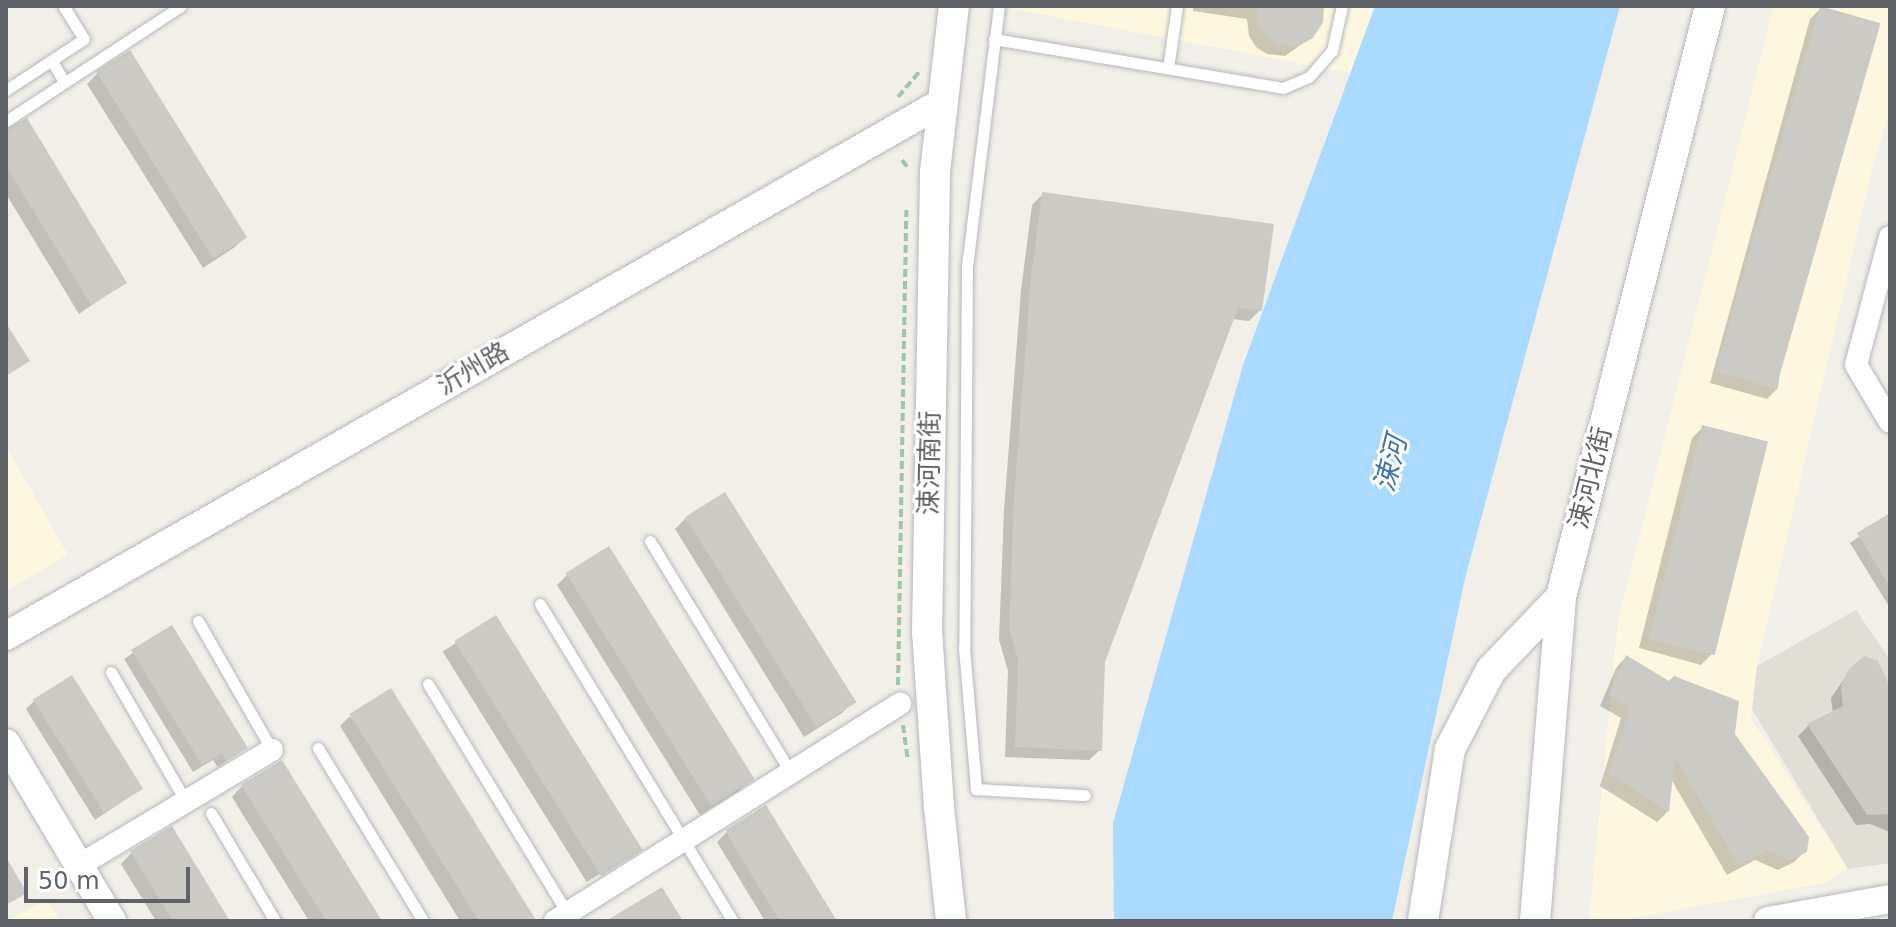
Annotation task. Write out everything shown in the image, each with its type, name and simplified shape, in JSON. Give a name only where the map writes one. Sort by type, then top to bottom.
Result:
[{"type":"main road","name":"涑河南街","points":[[951,921],[939,807],[927,633],[935,172],[954,6]]},
{"type":"main road","name":"涑河北街","points":[[1423,921],[1450,749],[1491,670],[1561,597],[1710,6]]},
{"type":"main road","points":[[1535,921],[1561,597]]},
{"type":"main road","points":[[927,633],[911,683],[941,921]]},
{"type":"main road","points":[[927,633],[943,688],[966,921]]},
{"type":"street","name":"沂州路","points":[[6,636],[941,103]]},
{"type":"street","points":[[1890,237],[1856,365],[1890,422]]},
{"type":"street","points":[[565,919],[900,704]]},
{"type":"street","points":[[6,743],[112,921]]},
{"type":"street","points":[[78,866],[272,750]]},
{"type":"street","points":[[1768,921],[1890,899]]},
{"type":"lane","points":[[6,90],[84,39],[63,6]]},
{"type":"lane","points":[[6,121],[181,6]]},
{"type":"lane","points":[[999,6],[967,265],[964,648],[976,789],[1085,795]]},
{"type":"lane","points":[[1168,68],[1177,6]]},
{"type":"lane","points":[[994,39],[1283,88],[1309,77],[1332,51],[1342,6]]},
{"type":"lane","points":[[52,61],[64,82]]},
{"type":"lane","points":[[650,541],[791,773]]},
{"type":"lane","points":[[540,604],[733,921]]},
{"type":"lane","points":[[198,621],[272,750]]},
{"type":"lane","points":[[111,672],[185,800]]},
{"type":"lane","points":[[428,684],[565,919]]},
{"type":"lane","points":[[318,748],[423,921]]},
{"type":"lane","points":[[211,813],[275,921]]},
{"type":"path","points":[[896,99],[921,70],[922,57]]},
{"type":"path","points":[[902,160],[909,170]]},
{"type":"path","points":[[900,704],[897,636],[907,201]]},
{"type":"shaded area","points":[[998,6],[1375,6],[1351,73]]},
{"type":"shaded area","points":[[1774,6],[1890,6],[1890,110],[1872,169],[1757,666],[1751,718],[1848,869],[1825,883],[1616,921],[1589,921],[1618,621]]},
{"type":"shaded area","points":[[6,446],[68,555],[6,591]]},
{"type":"shaded area","points":[[1856,610],[1890,660],[1890,863],[1848,869],[1752,709],[1757,666]]},
{"type":"shaded area","points":[[47,899],[61,921],[7,921]]},
{"type":"water","name":"涑河","points":[[1375,6],[1620,6],[1466,574],[1392,921],[1114,921],[1113,823],[1243,365]]},
{"type":"building","points":[[1257,6],[1324,6],[1323,22],[1313,38],[1298,46],[1278,44],[1266,36],[1259,25]]},
{"type":"building","points":[[1820,6],[1881,23],[1776,389],[1715,371]]},
{"type":"building","points":[[130,50],[247,237],[213,259],[96,71]]},
{"type":"building","points":[[27,118],[127,283],[91,305],[6,166],[6,129]]},
{"type":"building","points":[[1042,192],[1274,224],[1262,311],[1238,308],[1105,662],[1102,751],[1015,747],[1018,659],[1009,629],[1014,498],[1031,277]]},
{"type":"building","points":[[6,323],[30,361],[6,376]]},
{"type":"building","points":[[1702,425],[1768,441],[1715,655],[1649,638]]},
{"type":"building","points":[[725,492],[856,702],[817,727],[685,517]]},
{"type":"building","points":[[1890,513],[1890,587],[1857,533]]},
{"type":"building","points":[[609,546],[755,779],[711,806],[566,573]]},
{"type":"building","points":[[496,615],[643,850],[601,876],[454,641]]},
{"type":"building","points":[[172,625],[248,748],[226,761],[222,753],[202,765],[131,650]]},
{"type":"building","points":[[1626,655],[1669,681],[1674,676],[1739,701],[1735,734],[1809,837],[1807,852],[1790,860],[1767,850],[1739,866],[1675,758],[1669,812],[1609,774],[1630,707],[1609,695]]},
{"type":"building","points":[[1864,656],[1878,661],[1890,687],[1890,814],[1867,815],[1807,724],[1843,706],[1841,686],[1848,670]]},
{"type":"building","points":[[72,675],[143,789],[104,813],[33,699]]},
{"type":"building","points":[[391,688],[536,920],[479,921],[349,714]]},
{"type":"building","points":[[282,760],[382,921],[326,921],[241,785]]},
{"type":"building","points":[[766,805],[837,921],[780,921],[729,838],[726,830]]},
{"type":"building","points":[[172,826],[230,921],[173,921],[130,851]]},
{"type":"building","points":[[6,857],[27,893],[6,905]]},
{"type":"building","points":[[662,887],[683,921],[606,921]]}]
